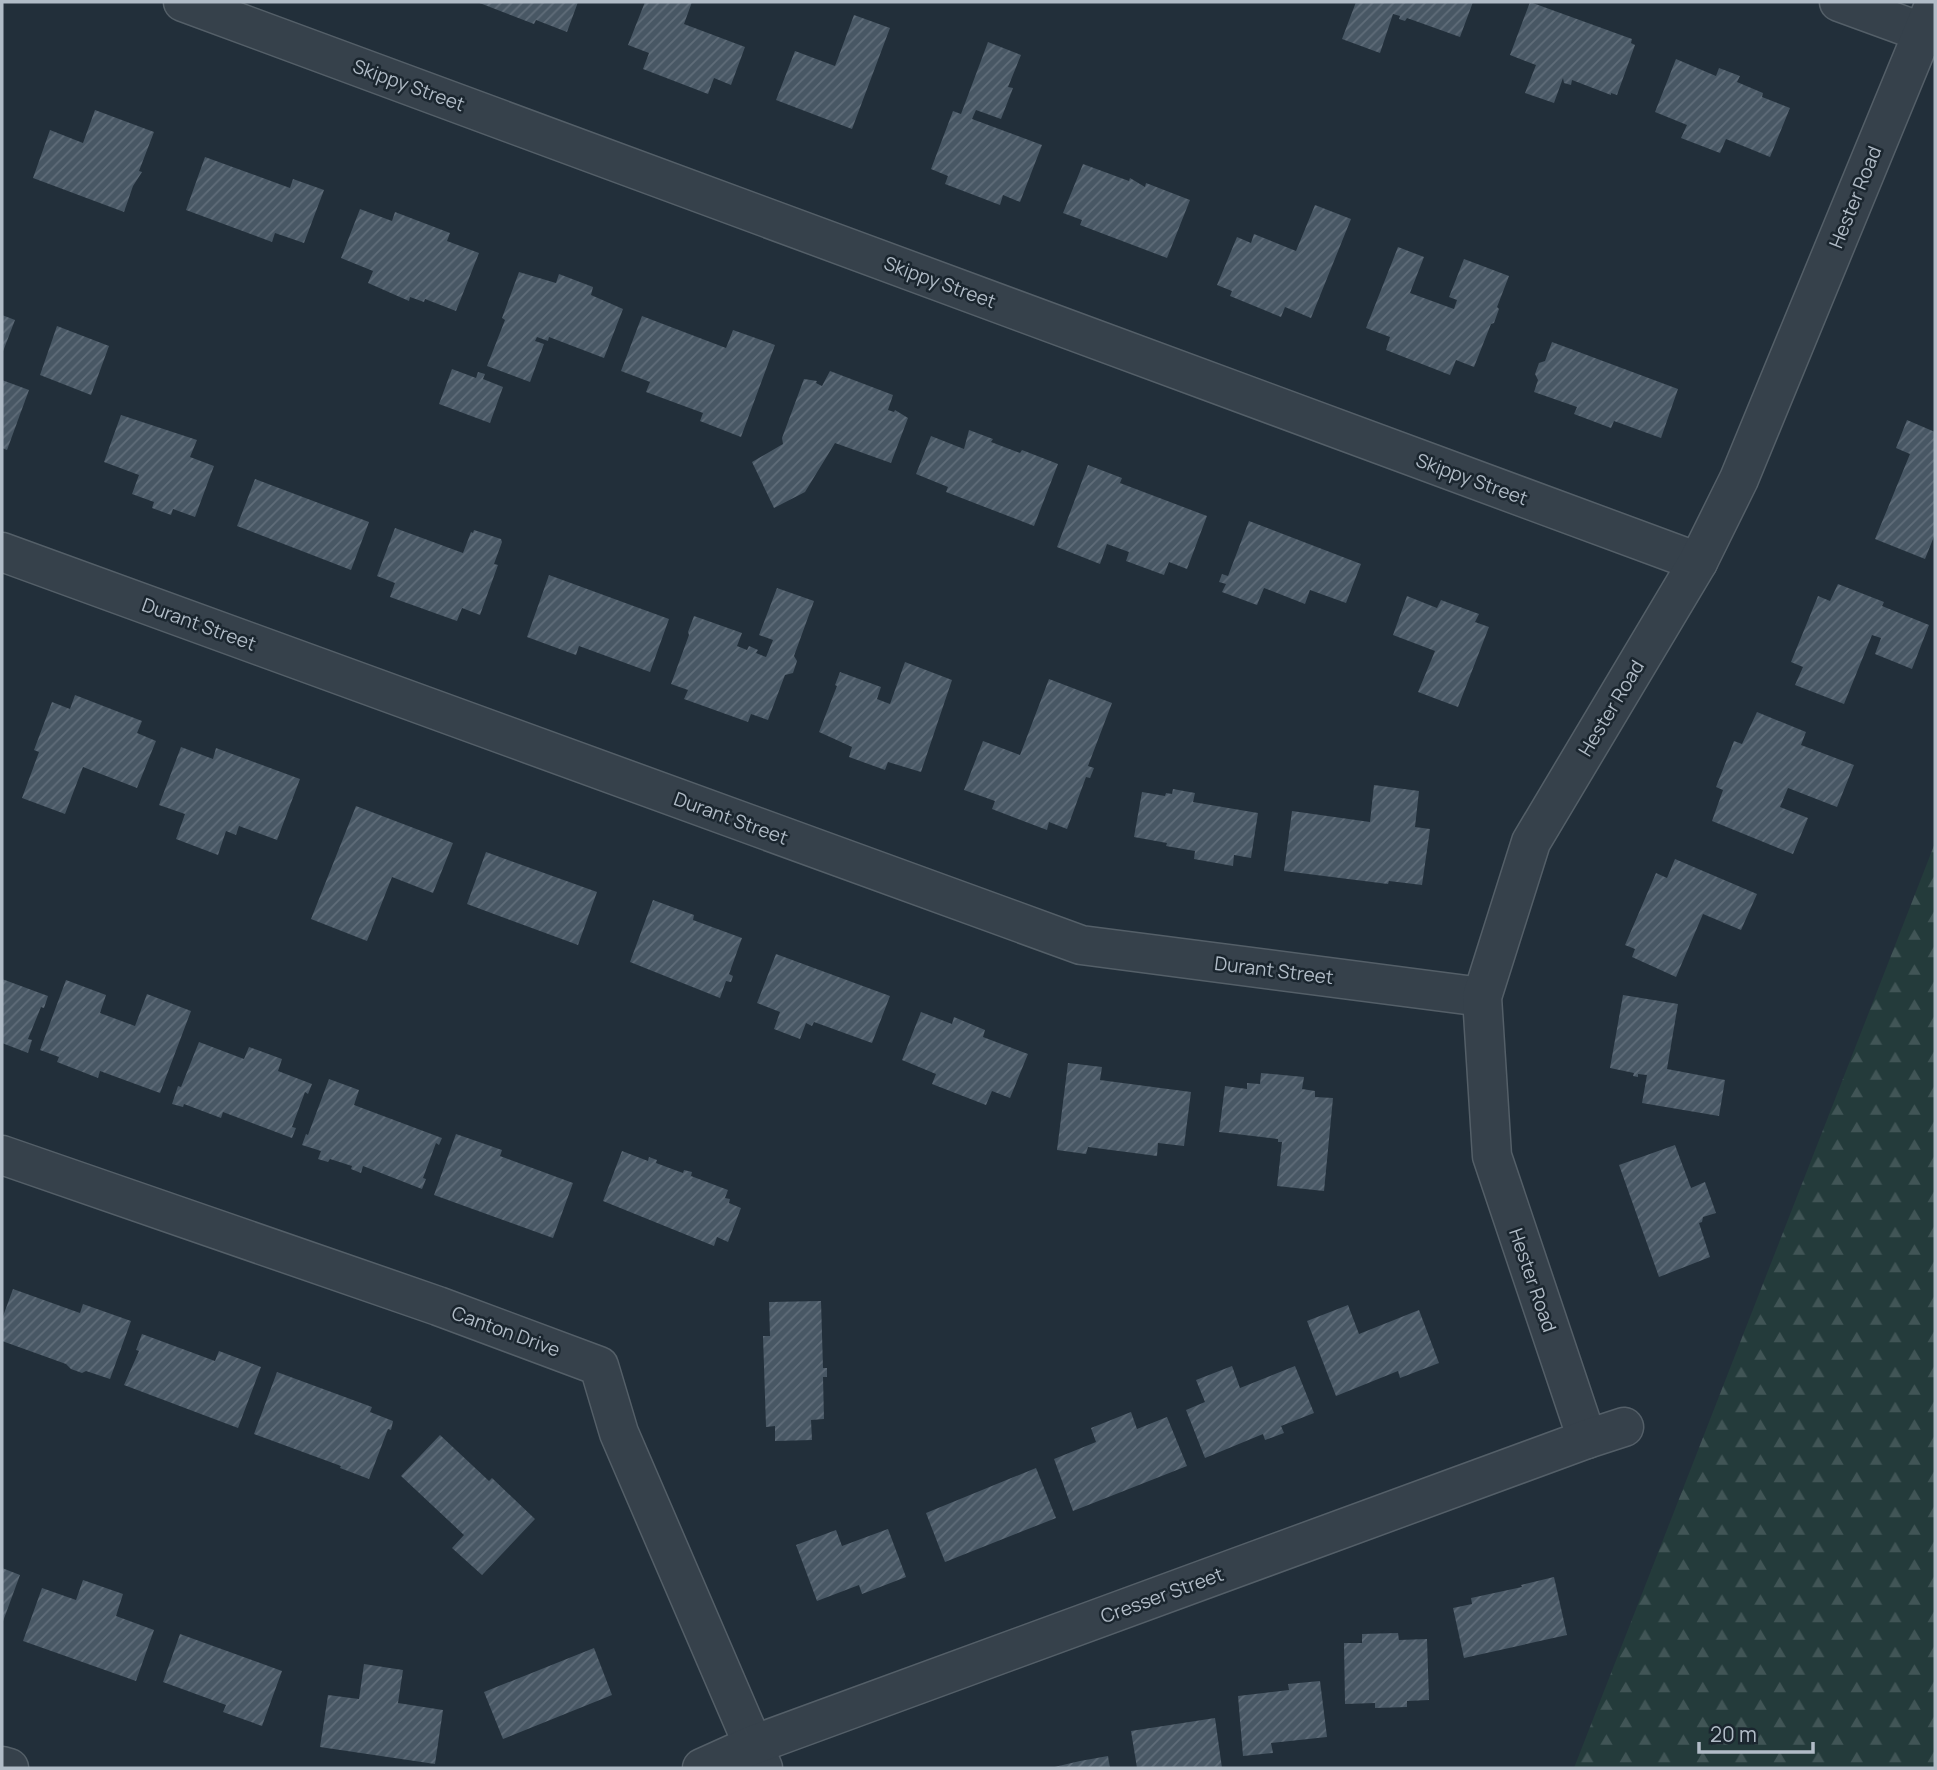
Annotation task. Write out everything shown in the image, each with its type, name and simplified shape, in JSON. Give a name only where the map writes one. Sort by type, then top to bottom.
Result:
[{"type":"street","name":"Skippy Street","points":[[183,2],[1698,562]]},
{"type":"street","points":[[1839,2],[1931,24]]},
{"type":"street","name":"Hester Road","points":[[1587,1439],[1492,1156],[1482,997],[1531,842],[1698,562],[1739,479],[1931,24]]},
{"type":"street","name":"Durant Street","points":[[2,552],[1081,945],[1482,997]]},
{"type":"street","name":"Canton Drive","points":[[2,1155],[438,1306],[599,1366],[619,1433],[758,1757]]},
{"type":"street","name":"Cresser Street","points":[[702,1768],[758,1757],[1624,1427]]},
{"type":"street","points":[[2,1766],[9,1768]]},
{"type":"green space","points":[[1935,843],[1935,1768],[1574,1768]]},
{"type":"building","points":[[477,2],[578,2],[567,32],[536,20],[534,24]]},
{"type":"building","points":[[645,2],[692,2],[684,24],[745,47],[731,85],[714,78],[708,94],[643,69],[649,53],[628,45]]},
{"type":"building","points":[[1356,2],[1473,2],[1460,37],[1407,18],[1405,21],[1399,19],[1400,16],[1393,14],[1380,53],[1342,39]]},
{"type":"building","points":[[1530,2],[1632,39],[1631,43],[1635,45],[1617,95],[1572,80],[1571,85],[1564,83],[1563,78],[1554,103],[1525,93],[1536,65],[1510,55]]},
{"type":"building","points":[[854,15],[890,28],[852,129],[776,100],[795,51],[835,66]]},
{"type":"building","points":[[988,42],[1021,55],[1008,87],[1013,88],[1001,119],[976,110],[972,119],[1042,145],[1020,202],[1003,195],[1000,205],[945,184],[948,176],[931,169],[953,111],[961,114]]},
{"type":"building","points":[[1676,59],[1716,76],[1719,68],[1740,76],[1737,82],[1763,93],[1762,97],[1790,108],[1770,157],[1726,139],[1720,153],[1681,138],[1687,125],[1655,112]]},
{"type":"building","points":[[95,110],[154,132],[139,171],[142,172],[133,186],[124,212],[33,178],[50,130],[83,143]]},
{"type":"building","points":[[205,157],[290,188],[293,179],[324,190],[304,243],[275,233],[272,242],[186,210]]},
{"type":"building","points":[[1083,164],[1190,200],[1167,258],[1080,225],[1082,220],[1063,213]]},
{"type":"building","points":[[1315,205],[1351,219],[1311,318],[1285,307],[1281,317],[1230,296],[1232,291],[1217,285],[1237,237],[1251,243],[1254,234],[1296,251]]},
{"type":"building","points":[[360,209],[392,221],[395,212],[450,233],[447,241],[479,253],[456,311],[425,299],[424,302],[410,297],[409,301],[368,283],[373,271],[341,258]]},
{"type":"building","points":[[1398,247],[1424,257],[1410,293],[1454,309],[1457,300],[1449,297],[1464,259],[1509,276],[1494,323],[1491,324],[1474,367],[1456,360],[1450,375],[1386,350],[1390,337],[1366,328]]},
{"type":"building","points":[[519,272],[556,283],[559,274],[593,287],[591,295],[623,309],[604,358],[549,337],[548,341],[537,337],[535,341],[544,344],[530,382],[487,366],[505,320],[502,318]]},
{"type":"building","points":[[2,315],[15,320],[2,354]]},
{"type":"building","points":[[642,316],[726,348],[733,330],[775,345],[741,437],[700,421],[703,413],[646,392],[650,382],[621,371]]},
{"type":"building","points":[[57,326],[109,346],[91,395],[40,375]]},
{"type":"building","points":[[1552,342],[1678,389],[1661,438],[1614,421],[1611,428],[1574,414],[1577,407],[1534,392],[1538,380],[1535,374],[1539,363],[1545,361]]},
{"type":"building","points":[[452,369],[476,378],[478,372],[485,374],[483,379],[503,387],[490,423],[439,404]]},
{"type":"building","points":[[830,371],[893,395],[888,410],[895,410],[908,418],[891,463],[835,443],[805,492],[774,508],[752,462],[783,444],[782,438],[804,379],[817,381],[816,383],[822,386]]},
{"type":"building","points":[[2,380],[29,390],[7,450],[2,448]]},
{"type":"building","points":[[121,415],[197,440],[190,457],[214,466],[195,517],[173,509],[171,515],[152,508],[154,502],[132,494],[139,475],[104,462]]},
{"type":"building","points":[[1907,420],[1935,432],[1935,534],[1925,559],[1875,539],[1910,454],[1896,448]]},
{"type":"building","points":[[969,430],[993,439],[991,442],[1058,464],[1034,526],[946,492],[948,487],[916,474],[931,436],[964,449]]},
{"type":"building","points":[[1088,465],[1122,478],[1120,483],[1207,516],[1187,569],[1169,562],[1164,575],[1126,561],[1129,552],[1107,544],[1100,564],[1057,547]]},
{"type":"building","points":[[255,479],[369,522],[351,570],[237,526]]},
{"type":"building","points":[[1249,521],[1361,564],[1346,603],[1310,590],[1305,604],[1264,588],[1257,605],[1222,592],[1226,584],[1219,582],[1222,574],[1228,576]]},
{"type":"building","points":[[395,528],[463,553],[474,530],[501,539],[494,564],[498,565],[480,615],[462,608],[457,621],[390,597],[395,583],[377,576]]},
{"type":"building","points":[[549,575],[669,619],[650,672],[579,646],[576,655],[527,637]]},
{"type":"building","points":[[1838,584],[1884,602],[1882,606],[1929,625],[1912,669],[1875,654],[1881,638],[1872,635],[1844,704],[1795,685],[1803,667],[1791,662],[1818,596],[1830,601]]},
{"type":"building","points":[[777,588],[814,601],[794,656],[797,661],[793,673],[785,675],[768,720],[751,714],[748,722],[684,699],[688,690],[671,684],[694,616],[742,633],[737,646],[747,650],[749,646],[766,657],[773,640],[759,635]]},
{"type":"building","points":[[1407,596],[1437,608],[1441,600],[1479,614],[1475,622],[1489,627],[1458,707],[1418,692],[1435,651],[1393,635]]},
{"type":"building","points":[[905,662],[952,680],[921,772],[888,762],[885,770],[849,757],[852,747],[819,732],[840,672],[881,687],[877,699],[890,704]]},
{"type":"building","points":[[1049,679],[1112,703],[1088,766],[1094,768],[1090,778],[1086,777],[1067,829],[1049,822],[1047,830],[992,809],[995,801],[964,790],[983,741],[1020,755]]},
{"type":"building","points":[[75,695],[142,721],[137,733],[156,741],[137,788],[83,767],[65,814],[22,798],[39,752],[34,750],[52,702],[70,709]]},
{"type":"building","points":[[1757,712],[1806,732],[1801,745],[1854,765],[1837,807],[1788,788],[1780,807],[1808,818],[1793,854],[1712,821],[1723,790],[1716,787],[1734,741],[1742,744]]},
{"type":"building","points":[[181,747],[213,759],[216,748],[300,779],[277,840],[239,826],[236,835],[226,831],[218,855],[176,839],[185,814],[159,805]]},
{"type":"building","points":[[1374,785],[1419,791],[1415,827],[1430,829],[1422,885],[1389,881],[1388,884],[1284,871],[1292,811],[1370,822]]},
{"type":"building","points":[[1173,789],[1195,793],[1193,802],[1258,813],[1251,858],[1234,855],[1233,866],[1194,859],[1195,851],[1134,837],[1142,792],[1165,796],[1166,793],[1172,794]]},
{"type":"building","points":[[356,806],[453,843],[433,893],[392,877],[367,941],[311,919]]},
{"type":"building","points":[[486,852],[597,892],[578,945],[467,904]]},
{"type":"building","points":[[1675,859],[1757,894],[1741,930],[1703,914],[1676,977],[1632,957],[1635,949],[1625,945],[1656,873],[1667,878]]},
{"type":"building","points":[[653,900],[694,915],[693,920],[742,938],[729,974],[733,976],[731,982],[726,981],[720,998],[630,962]]},
{"type":"building","points":[[776,954],[890,996],[872,1043],[814,1022],[812,1026],[806,1023],[800,1039],[774,1029],[780,1012],[757,1003]]},
{"type":"building","points":[[2,979],[48,996],[28,1039],[32,1040],[28,1053],[2,1043]]},
{"type":"building","points":[[66,980],[106,995],[100,1013],[135,1026],[147,994],[191,1011],[160,1093],[100,1071],[98,1078],[57,1062],[59,1057],[40,1050]]},
{"type":"building","points":[[1623,995],[1678,1004],[1667,1069],[1725,1080],[1719,1116],[1642,1103],[1647,1075],[1638,1074],[1638,1077],[1633,1076],[1634,1073],[1610,1068]]},
{"type":"building","points":[[921,1012],[952,1024],[954,1017],[985,1030],[983,1037],[1028,1054],[1010,1098],[992,1091],[986,1105],[932,1084],[936,1074],[902,1060]]},
{"type":"building","points":[[199,1042],[244,1059],[249,1047],[282,1059],[278,1071],[312,1084],[308,1094],[305,1092],[292,1127],[296,1128],[292,1138],[223,1112],[221,1118],[184,1104],[183,1107],[172,1104]]},
{"type":"building","points":[[1068,1063],[1102,1067],[1100,1080],[1191,1092],[1184,1146],[1158,1143],[1157,1156],[1088,1147],[1086,1154],[1057,1150]]},
{"type":"building","points":[[1261,1073],[1304,1077],[1302,1089],[1315,1091],[1315,1097],[1333,1098],[1324,1191],[1277,1186],[1282,1142],[1278,1142],[1278,1139],[1219,1132],[1225,1086],[1247,1089],[1247,1083],[1260,1084]]},
{"type":"building","points":[[329,1079],[359,1090],[354,1105],[442,1138],[439,1145],[436,1143],[423,1178],[426,1179],[422,1189],[363,1166],[361,1173],[351,1169],[352,1166],[330,1159],[328,1162],[318,1159],[321,1151],[302,1145]]},
{"type":"building","points":[[456,1134],[502,1150],[500,1156],[573,1183],[553,1238],[434,1195]]},
{"type":"building","points":[[1675,1145],[1691,1188],[1705,1182],[1716,1213],[1703,1217],[1699,1223],[1710,1257],[1659,1277],[1619,1165]]},
{"type":"building","points":[[622,1151],[648,1161],[649,1157],[657,1160],[656,1163],[683,1173],[684,1170],[692,1172],[691,1176],[728,1190],[725,1198],[730,1199],[729,1203],[741,1208],[728,1242],[717,1237],[714,1246],[603,1201]]},
{"type":"building","points":[[13,1289],[80,1313],[83,1304],[131,1321],[110,1379],[86,1371],[82,1373],[66,1364],[2,1341],[2,1319]]},
{"type":"building","points":[[821,1301],[823,1368],[827,1368],[827,1377],[823,1377],[824,1419],[811,1420],[812,1440],[775,1441],[775,1426],[766,1427],[763,1336],[770,1336],[769,1302]]},
{"type":"building","points":[[1348,1305],[1359,1334],[1419,1310],[1439,1363],[1400,1378],[1398,1371],[1336,1396],[1307,1321]]},
{"type":"building","points":[[142,1334],[215,1361],[219,1351],[261,1367],[238,1428],[124,1385],[139,1351],[136,1350]]},
{"type":"building","points":[[1232,1366],[1240,1388],[1295,1366],[1314,1413],[1281,1426],[1284,1433],[1265,1440],[1263,1434],[1205,1458],[1186,1410],[1205,1402],[1196,1380]]},
{"type":"building","points":[[277,1372],[372,1407],[370,1412],[393,1421],[369,1479],[254,1434]]},
{"type":"building","points":[[1131,1412],[1137,1429],[1167,1417],[1187,1466],[1073,1511],[1054,1459],[1096,1442],[1091,1428]]},
{"type":"building","points":[[440,1435],[489,1481],[492,1478],[535,1519],[482,1575],[452,1548],[464,1535],[401,1476]]},
{"type":"building","points":[[1036,1468],[1056,1518],[945,1562],[926,1513]]},
{"type":"building","points":[[888,1529],[906,1577],[862,1594],[859,1585],[817,1601],[796,1545],[836,1530],[842,1546]]},
{"type":"building","points":[[2,1568],[20,1575],[2,1624]]},
{"type":"building","points":[[1554,1577],[1567,1635],[1464,1658],[1453,1608],[1472,1604],[1471,1598]]},
{"type":"building","points":[[83,1580],[123,1594],[116,1616],[154,1630],[136,1681],[23,1641],[42,1588],[76,1600]]},
{"type":"building","points":[[1398,1633],[1399,1640],[1427,1639],[1429,1700],[1407,1701],[1407,1707],[1375,1708],[1375,1703],[1345,1704],[1344,1643],[1362,1643],[1362,1634]]},
{"type":"building","points":[[180,1634],[282,1671],[262,1726],[223,1712],[226,1705],[163,1682]]},
{"type":"building","points":[[594,1648],[612,1695],[503,1739],[484,1692]]},
{"type":"building","points":[[364,1664],[403,1670],[398,1703],[443,1710],[435,1764],[320,1747],[328,1695],[359,1699]]},
{"type":"building","points":[[1320,1681],[1327,1737],[1271,1743],[1273,1753],[1243,1756],[1238,1696],[1289,1690],[1288,1684]]},
{"type":"building","points":[[1215,1718],[1222,1768],[1137,1768],[1131,1731]]},
{"type":"building","points":[[1108,1756],[1110,1768],[1050,1768],[1080,1761]]}]
